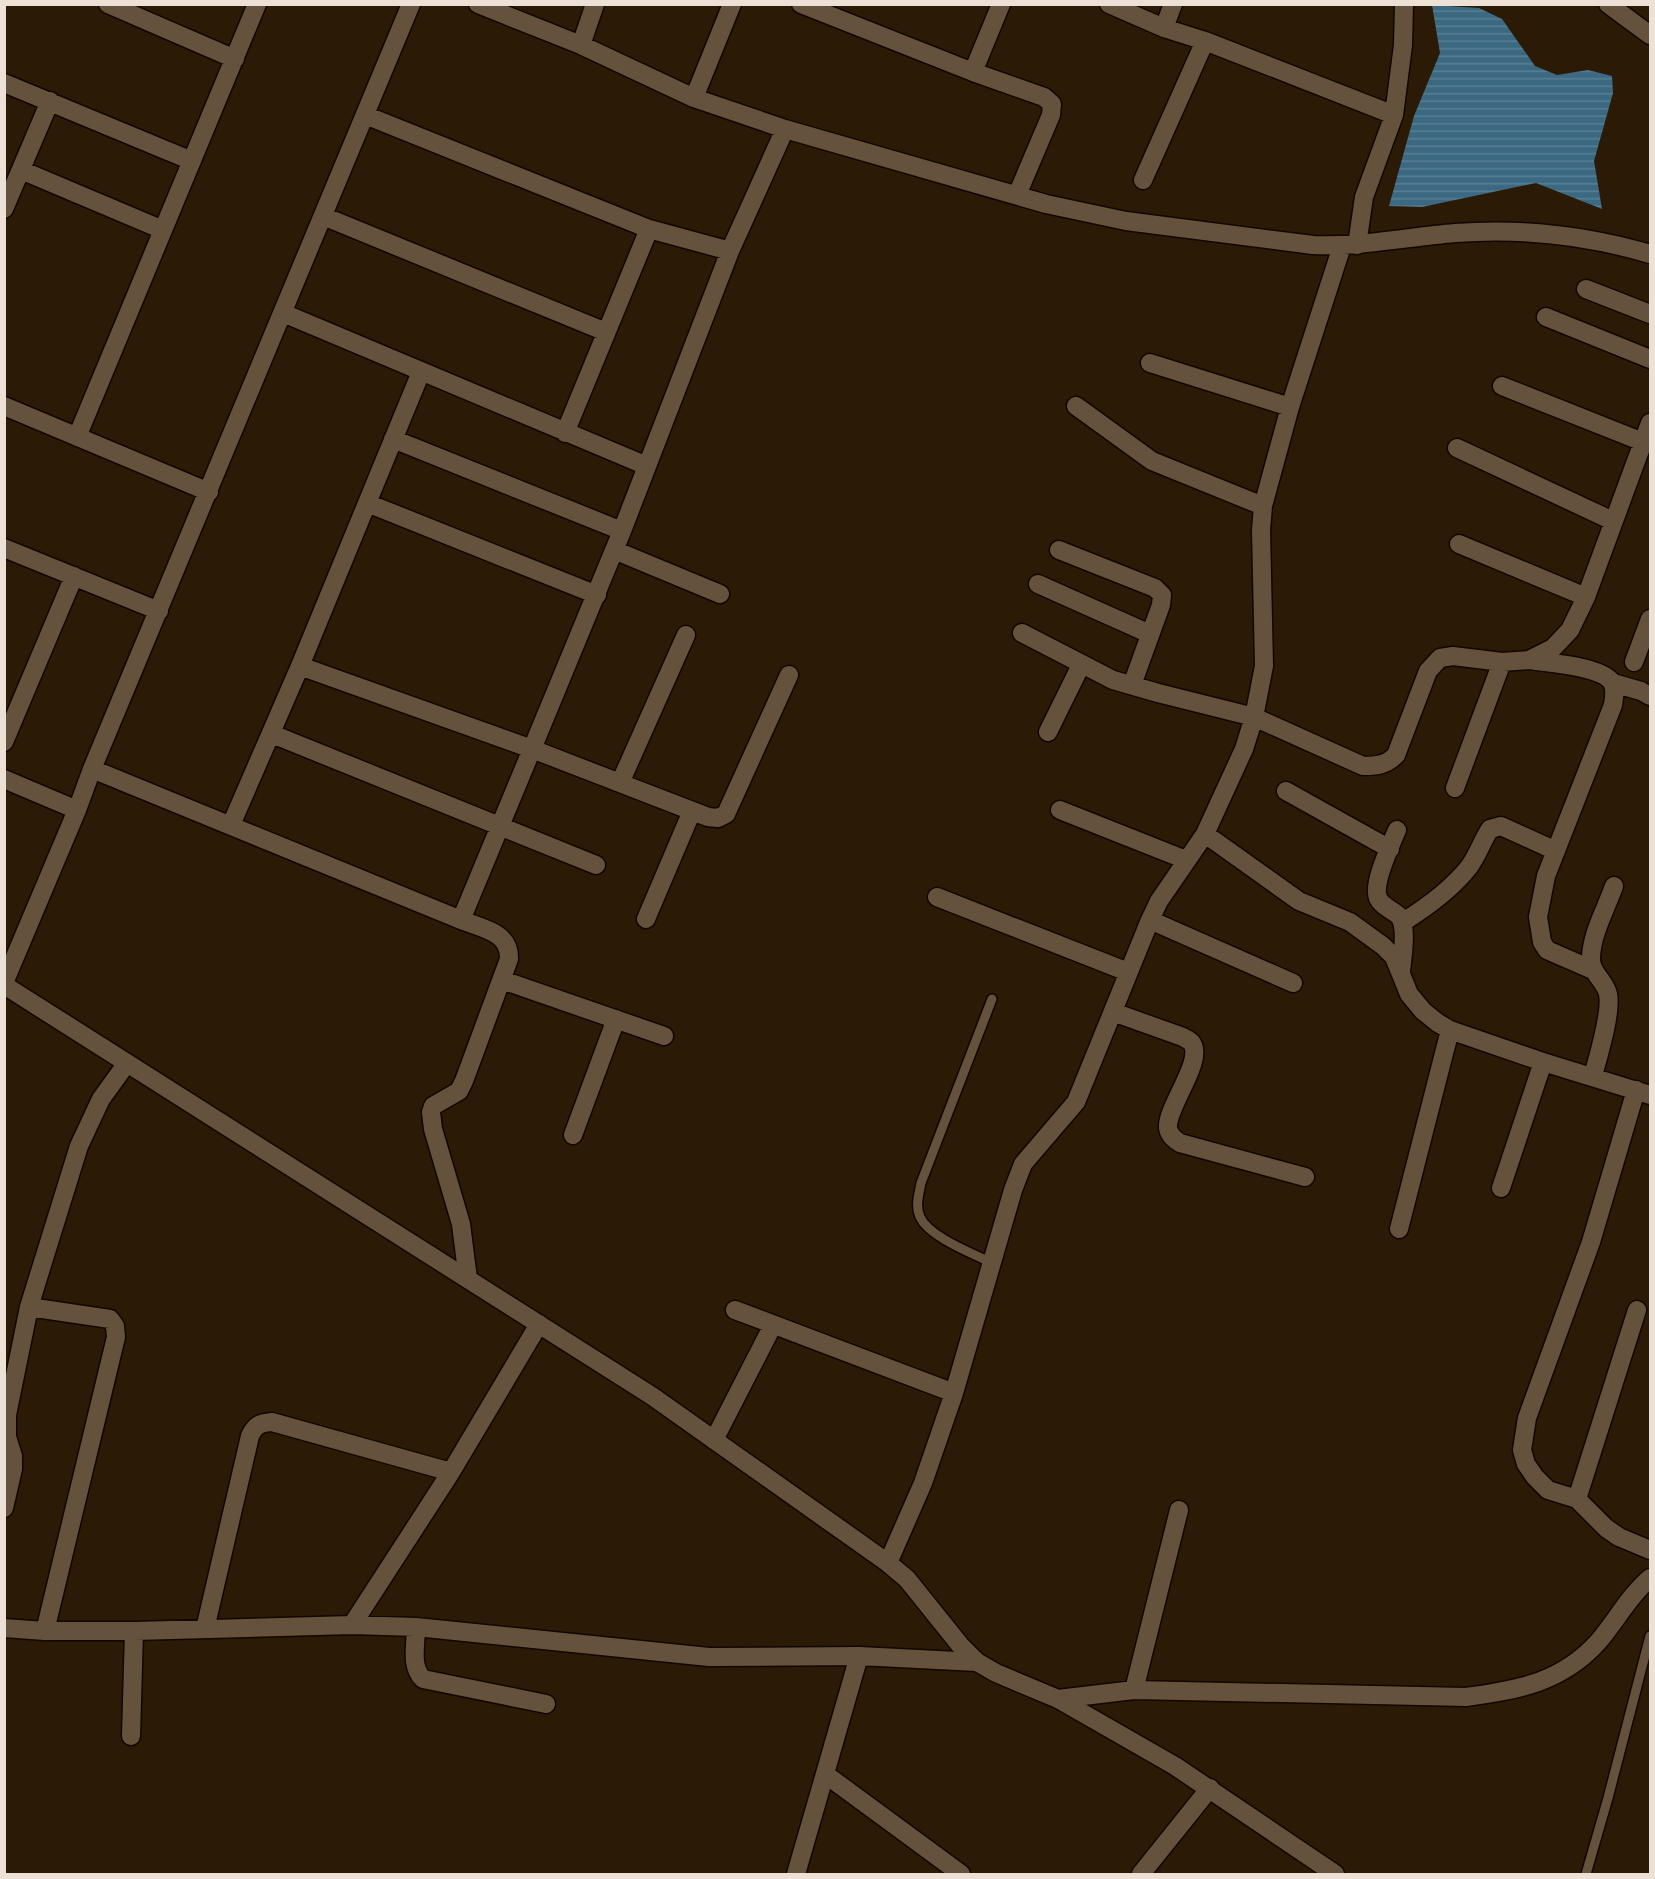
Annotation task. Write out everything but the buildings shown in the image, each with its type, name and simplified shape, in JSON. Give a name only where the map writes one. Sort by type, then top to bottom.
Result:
[{"type":"street","points":[[108,4],[234,59]]},
{"type":"street","points":[[77,437],[257,4]]},
{"type":"street","points":[[411,4],[4,984],[652,1396],[888,1563],[907,1579],[960,1645],[977,1662],[996,1673],[1058,1699],[1210,1788],[1335,1875]]},
{"type":"street","points":[[478,4],[581,45],[694,98],[785,129],[1046,204],[1126,221],[1313,245],[1350,246],[1455,233],[1514,231],[1557,233],[1650,254]]},
{"type":"street","points":[[581,45],[595,4]]},
{"type":"street","points":[[694,98],[732,4]]},
{"type":"street","points":[[801,4],[828,10],[973,72],[1044,97],[1052,104],[1051,115],[1017,195]]},
{"type":"street","points":[[973,72],[1001,4]]},
{"type":"street","points":[[1109,4],[1164,28],[1205,41],[1394,115]]},
{"type":"street","points":[[1164,28],[1173,4]]},
{"type":"street","points":[[888,1563],[923,1483],[954,1393],[1023,1164],[1076,1102],[1159,901],[1205,834],[1244,749],[1254,717],[1264,666],[1261,530],[1263,506],[1290,407],[1350,246],[1364,197],[1394,115],[1403,45],[1404,4]]},
{"type":"street","points":[[1608,4],[1633,12],[1650,35]]},
{"type":"street","points":[[1143,180],[1205,41]]},
{"type":"street","points":[[4,83],[192,160]]},
{"type":"street","points":[[4,209],[50,101]]},
{"type":"street","points":[[365,115],[649,229],[730,251]]},
{"type":"street","points":[[461,920],[597,595],[730,251],[785,129]]},
{"type":"street","points":[[21,170],[163,230]]},
{"type":"street","points":[[323,216],[606,332]]},
{"type":"street","points":[[565,433],[649,229]]},
{"type":"street","points":[[1586,289],[1650,314]]},
{"type":"street","points":[[283,313],[647,466]]},
{"type":"street","points":[[1546,317],[1650,359]]},
{"type":"street","points":[[1150,363],[1290,407]]},
{"type":"street","points":[[231,825],[272,734],[421,372]]},
{"type":"street","points":[[1502,386],[1643,442]]},
{"type":"street","points":[[4,406],[209,492]]},
{"type":"street","points":[[1076,406],[1152,461],[1263,506]]},
{"type":"street","points":[[1529,660],[1553,648],[1578,616],[1650,423]]},
{"type":"street","points":[[393,439],[622,531]]},
{"type":"street","points":[[1457,448],[1613,521]]},
{"type":"street","points":[[367,503],[597,595]]},
{"type":"street","points":[[1459,544],[1586,597]]},
{"type":"street","points":[[4,548],[159,611]]},
{"type":"street","points":[[614,550],[720,594]]},
{"type":"street","points":[[1059,550],[1155,588],[1162,595],[1161,605],[1131,685]]},
{"type":"street","points":[[4,742],[74,576]]},
{"type":"street","points":[[1038,584],[1150,634]]},
{"type":"street","points":[[1634,662],[1650,619]]},
{"type":"street","points":[[1022,633],[1113,680],[1254,717],[1363,766],[1388,763],[1396,755],[1432,664],[1440,658],[1453,656],[1502,662],[1529,660],[1595,672],[1606,676],[1613,683],[1650,696]]},
{"type":"street","points":[[620,783],[686,635]]},
{"type":"street","points":[[1455,788],[1502,662]]},
{"type":"street","points":[[1048,732],[1081,665]]},
{"type":"street","points":[[300,666],[532,749],[708,817],[718,818],[726,814],[789,675]]},
{"type":"street","points":[[1593,970],[1547,950],[1542,942],[1538,917],[1540,898],[1556,850],[1613,705],[1615,693],[1613,683]]},
{"type":"street","points":[[272,734],[596,865]]},
{"type":"street","points":[[92,769],[497,934],[507,942],[509,959],[502,981],[459,1091],[433,1106],[431,1112],[433,1129],[461,1224],[468,1279]]},
{"type":"street","points":[[4,779],[77,810]]},
{"type":"street","points":[[1286,791],[1390,849]]},
{"type":"street","points":[[1060,810],[1186,860]]},
{"type":"street","points":[[646,919],[692,811]]},
{"type":"street","points":[[1403,922],[1430,905],[1449,889],[1469,867],[1486,834],[1495,826],[1501,826],[1556,850]]},
{"type":"street","points":[[1397,830],[1376,890],[1381,902],[1403,922],[1401,972]]},
{"type":"street","points":[[1205,834],[1299,901],[1350,922],[1368,934],[1394,957],[1409,994],[1438,1023],[1450,1030],[1543,1062],[1643,1093],[1527,1418],[1522,1450],[1526,1464],[1535,1478],[1548,1490],[1577,1499],[1606,1528],[1619,1537],[1650,1550]]},
{"type":"street","points":[[1593,1076],[1609,1006],[1608,993],[1593,970],[1592,948],[1614,886]]},
{"type":"street","points":[[937,897],[1128,972]]},
{"type":"street","points":[[1150,920],[1293,983]]},
{"type":"street","points":[[502,981],[664,1036]]},
{"type":"street","points":[[1113,1012],[1183,1037],[1192,1043],[1195,1051],[1193,1063],[1171,1116],[1168,1127],[1171,1136],[1180,1143],[1305,1177]]},
{"type":"street","points":[[573,1135],[616,1020]]},
{"type":"street","points":[[1399,1229],[1450,1030]]},
{"type":"street","points":[[1501,1188],[1543,1062]]},
{"type":"street","points":[[4,1508],[14,1469],[13,1456],[7,1437],[7,1415],[29,1306],[79,1146],[101,1098],[127,1063]]},
{"type":"street","points":[[29,1306],[110,1319],[115,1326],[116,1337],[45,1631]]},
{"type":"street","points":[[735,1310],[954,1393]]},
{"type":"street","points":[[1577,1499],[1637,1310]]},
{"type":"street","points":[[352,1625],[451,1472],[539,1324]]},
{"type":"street","points":[[714,1440],[773,1325]]},
{"type":"street","points":[[205,1629],[250,1436],[255,1427],[262,1423],[272,1422],[451,1472]]},
{"type":"street","points":[[1134,1690],[1179,1510]]},
{"type":"street","points":[[1058,1699],[1134,1690],[1466,1697],[1528,1686],[1553,1677],[1573,1665],[1596,1643],[1637,1590],[1650,1578]]},
{"type":"street","points":[[4,1628],[45,1631],[134,1631],[352,1625],[416,1628],[709,1657],[859,1656],[977,1662]]},
{"type":"street","points":[[416,1628],[415,1664],[417,1673],[423,1679],[497,1692],[546,1704]]},
{"type":"street","points":[[131,1736],[134,1631]]},
{"type":"street","points":[[796,1875],[859,1656]]},
{"type":"street","points":[[825,1774],[961,1875]]},
{"type":"street","points":[[1141,1875],[1210,1788]]},
{"type":"lane","points":[[992,999],[921,1184],[917,1204],[920,1218],[933,1233],[992,1263]]},
{"type":"lane","points":[[1586,1875],[1650,1636]]},
{"type":"water","points":[[1432,5],[1479,8],[1502,19],[1535,66],[1557,75],[1588,70],[1612,76],[1613,93],[1594,161],[1602,209],[1536,183],[1422,207],[1389,206],[1414,116],[1440,53]]}]
